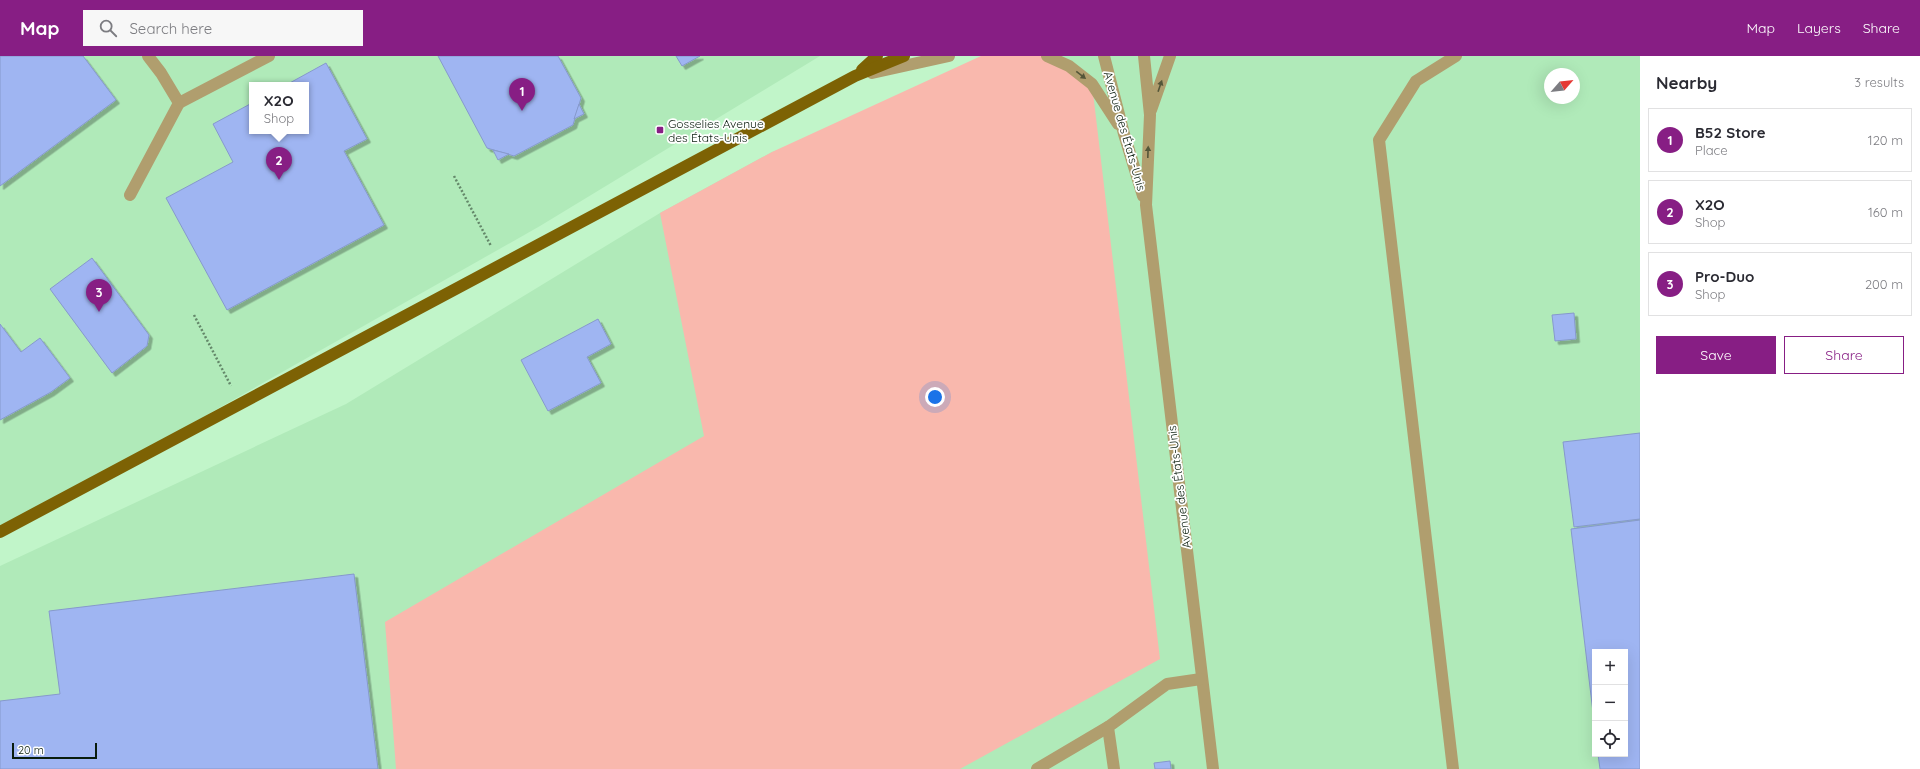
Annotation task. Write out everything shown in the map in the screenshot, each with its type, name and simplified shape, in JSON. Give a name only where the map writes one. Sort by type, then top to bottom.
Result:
[{"type":"main road","points":[[855,76],[877,56]]},
{"type":"main road","points":[[0,532],[855,76],[904,56]]},
{"type":"street","points":[[148,56],[180,103]]},
{"type":"street","points":[[130,195],[180,103],[269,56]]},
{"type":"street","points":[[855,76],[949,56]]},
{"type":"street","points":[[1047,56],[1069,66],[1092,84],[1124,134]]},
{"type":"street","name":"Avenue des États-Unis","points":[[1104,56],[1124,134],[1146,205]]},
{"type":"street","name":"Avenue des États-Unis","points":[[1144,56],[1150,115],[1146,205],[1212,769]]},
{"type":"street","points":[[1150,115],[1170,56]]},
{"type":"street","points":[[1453,769],[1380,140],[1416,81],[1456,56]]},
{"type":"street","points":[[1037,769],[1108,726],[1167,684],[1201,679]]},
{"type":"street","points":[[1108,726],[1114,769]]},
{"type":"path","points":[[454,176],[501,265]]},
{"type":"path","points":[[194,315],[241,404]]},
{"type":"shaded area","points":[[0,56],[820,56],[540,226],[0,532]]},
{"type":"shaded area","points":[[981,56],[1046,56],[1092,84],[1160,659],[960,769],[396,769],[385,622],[704,436],[660,213],[772,152]]},
{"type":"shaded area","points":[[1031,56],[1640,56],[1640,769],[0,769],[0,566],[346,404],[660,213],[772,152]]},
{"type":"building","points":[[0,56],[83,56],[116,100],[0,186]]},
{"type":"building","points":[[438,56],[558,56],[581,98],[573,125],[514,156],[487,148]]},
{"type":"building","points":[[676,56],[700,56],[682,66]]},
{"type":"building","points":[[326,63],[367,139],[344,151],[384,225],[227,310],[166,198],[233,162],[213,124],[249,105],[249,134],[309,134],[309,82],[291,82]]},
{"type":"building","points":[[579,104],[584,114],[574,119]]},
{"type":"building","points":[[493,150],[509,154],[498,160]]},
{"type":"building","points":[[92,258],[149,335],[147,346],[112,373],[50,289]]},
{"type":"building","points":[[1574,313],[1576,339],[1555,341],[1552,315]]},
{"type":"building","points":[[598,319],[611,344],[587,357],[601,383],[548,411],[521,360]]},
{"type":"building","points":[[0,324],[21,352],[40,338],[70,378],[51,392],[0,420]]},
{"type":"building","points":[[1640,433],[1640,519],[1574,527],[1563,442]]},
{"type":"building","points":[[1640,520],[1640,769],[1600,769],[1598,757],[1628,757],[1628,649],[1592,649],[1592,704],[1571,529]]},
{"type":"building","points":[[354,574],[378,769],[0,769],[0,701],[60,694],[49,611]]},
{"type":"building","points":[[1170,761],[1171,769],[1155,769],[1154,763]]},
{"type":"place","name":"B52 Store","points":[[522,111]]},
{"type":"place","name":"Gosselies Avenue des États-Unis","points":[[660,130]]},
{"type":"place","name":"X2O","points":[[279,180]]},
{"type":"place","name":"Pro-Duo","points":[[99,312]]}]
